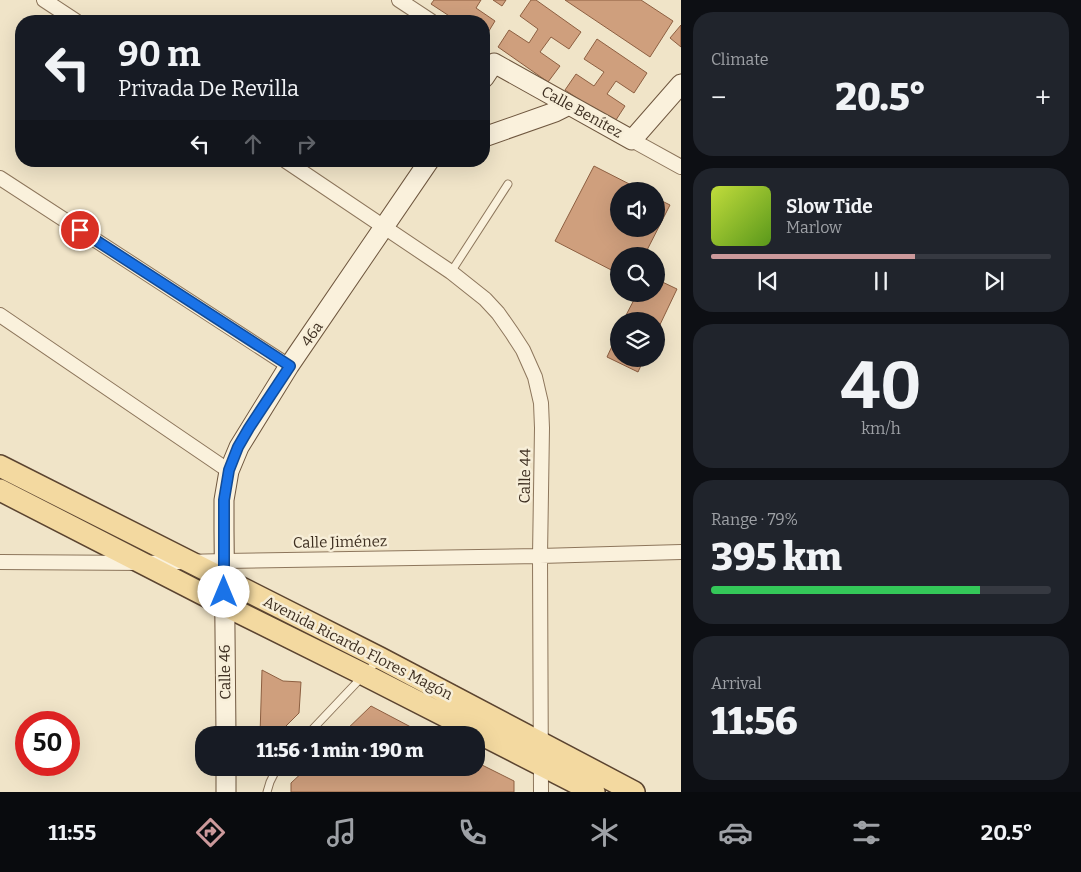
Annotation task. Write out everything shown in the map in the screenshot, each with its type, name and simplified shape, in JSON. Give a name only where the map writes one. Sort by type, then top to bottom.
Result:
[{"type":"main road","name":"Avenida Ricardo Flores Magón","points":[[0,466],[188,562],[224,570],[380,658],[634,792]]},
{"type":"main road","name":"Avenida Ricardo Flores Magón","points":[[0,490],[594,792]]},
{"type":"street","points":[[44,0],[67,15]]},
{"type":"street","points":[[399,0],[422,15]]},
{"type":"street","name":"Calle Benítez","points":[[490,67],[569,105],[681,167]]},
{"type":"street","points":[[632,140],[681,84]]},
{"type":"street","points":[[490,134],[569,105]]},
{"type":"street","name":"Calle 44","points":[[295,167],[451,272],[485,300],[498,313],[512,333],[523,350],[535,377],[542,428],[540,556],[541,792]]},
{"type":"street","name":"46a","points":[[224,570],[224,500],[229,470],[242,440],[290,366],[426,167]]},
{"type":"street","points":[[0,178],[290,366]]},
{"type":"street","points":[[0,315],[229,470]]},
{"type":"street","name":"Calle Jiménez","points":[[224,570],[540,556],[681,552]]},
{"type":"street","points":[[0,562],[188,562]]},
{"type":"street","name":"Calle 46","points":[[224,570],[226,726]]},
{"type":"street","points":[[226,776],[226,792]]},
{"type":"lane","points":[[451,272],[508,184]]},
{"type":"lane","points":[[316,726],[380,658]]},
{"type":"lane","points":[[267,792],[273,776]]},
{"type":"building","points":[[434,0],[481,0],[476,8],[486,15],[448,15],[431,4]]},
{"type":"building","points":[[493,0],[506,0],[502,6]]},
{"type":"building","points":[[531,0],[536,0],[581,32],[569,49],[551,37],[540,52],[560,66],[548,82],[498,47],[509,30],[529,43],[538,29],[520,16]]},
{"type":"building","points":[[565,0],[641,0],[673,21],[650,57]]},
{"type":"building","points":[[490,18],[495,21],[490,29]]},
{"type":"building","points":[[681,25],[681,47],[670,38]]},
{"type":"building","points":[[597,39],[647,73],[634,93],[616,81],[607,94],[625,106],[614,123],[565,90],[576,74],[594,86],[604,72],[584,59]]},
{"type":"building","points":[[594,166],[625,182],[610,182],[610,237],[654,237],[649,247],[610,247],[610,269],[555,241]]},
{"type":"building","points":[[665,202],[670,205],[665,215]]},
{"type":"building","points":[[665,283],[677,289],[665,314],[665,312],[628,312],[633,302],[665,302]]},
{"type":"building","points":[[628,367],[640,367],[638,372]]},
{"type":"building","points":[[262,670],[283,681],[301,682],[299,713],[286,726],[260,726]]},
{"type":"building","points":[[371,706],[409,726],[350,726]]},
{"type":"building","points":[[485,766],[514,781],[514,792],[291,792],[291,783],[298,776],[485,776]]},
{"type":"route","points":[[80,230],[290,366],[249,428],[238,447],[229,470],[224,500],[224,592]]}]
